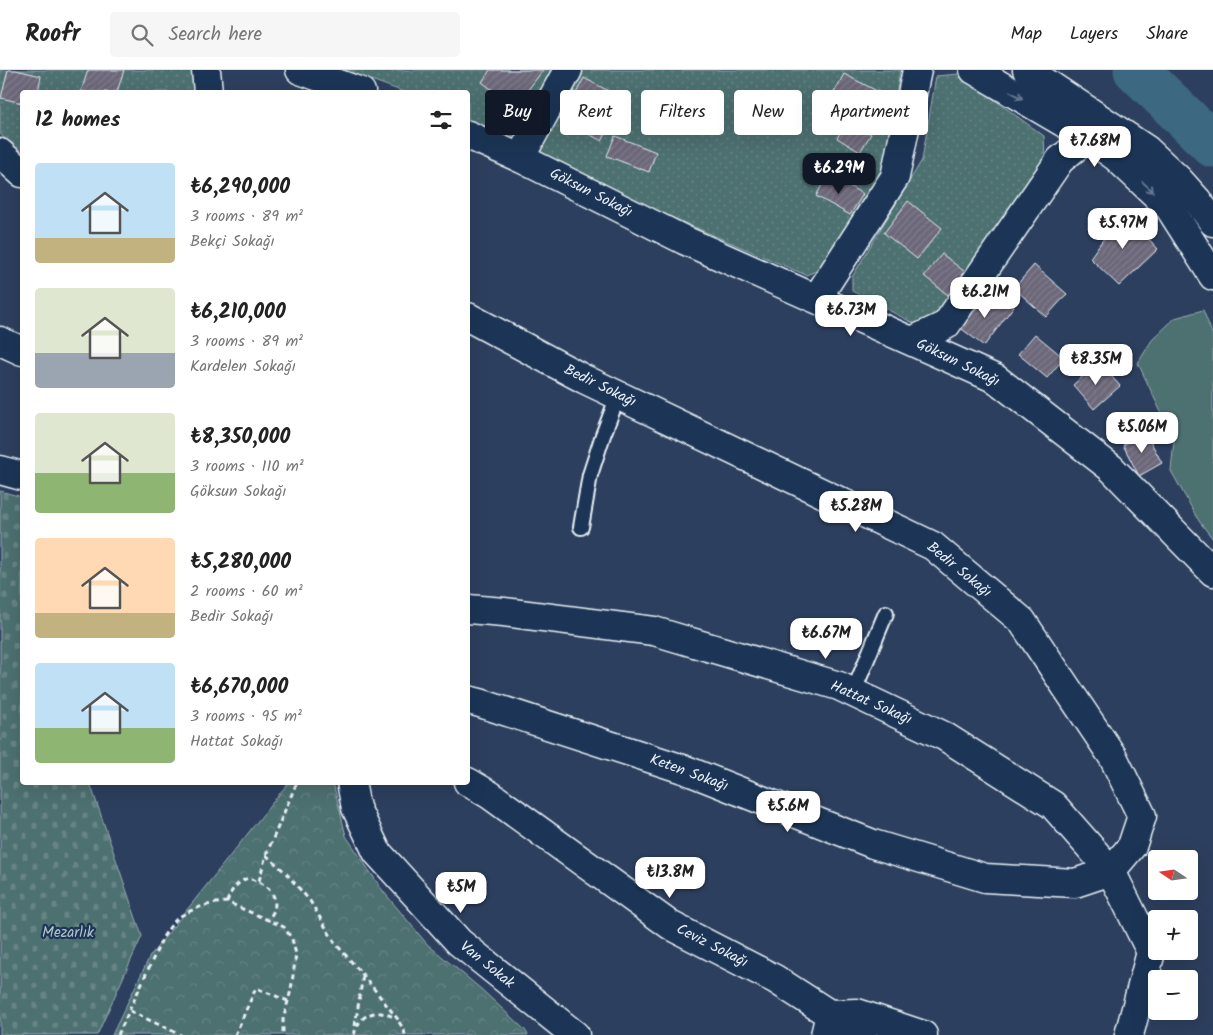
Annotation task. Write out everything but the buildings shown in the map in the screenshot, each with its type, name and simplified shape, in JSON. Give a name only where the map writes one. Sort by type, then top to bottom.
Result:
[{"type":"street","points":[[206,70],[208,90]]},
{"type":"street","points":[[300,70],[355,90]]},
{"type":"street","points":[[520,158],[568,70]]},
{"type":"street","points":[[817,298],[895,177],[917,70]]},
{"type":"street","points":[[974,70],[1088,137],[1116,157],[1170,207],[1213,276]]},
{"type":"street","points":[[1027,70],[1148,150],[1205,205],[1213,222]]},
{"type":"street","name":"Göksun Sokağı","points":[[470,136],[520,158],[684,240],[996,379],[1111,468],[1213,572]]},
{"type":"street","points":[[912,341],[946,325],[1060,160],[1088,137]]},
{"type":"street","points":[[0,153],[20,172]]},
{"type":"street","name":"Bedir Sokağı","points":[[470,318],[618,396],[933,546],[1022,621],[1113,757],[1142,816],[1132,846],[1111,871]]},
{"type":"street","points":[[0,341],[20,350]]},
{"type":"street","points":[[0,470],[20,475]]},
{"type":"street","name":"Hattat Sokağı","points":[[470,609],[654,631],[839,686],[944,736],[1053,805],[1111,871],[1151,952],[1128,1035]]},
{"type":"street","name":"Keten Sokağı","points":[[470,700],[686,770],[873,844],[985,878],[1075,883],[1111,871]]},
{"type":"street","name":"Ceviz Sokağı","points":[[470,783],[490,794],[670,925],[775,979],[828,1024],[862,1035]]},
{"type":"street","name":"Van Sokak","points":[[352,785],[356,808],[376,852],[459,942],[575,1035]]},
{"type":"street","points":[[541,1008],[551,1035]]},
{"type":"street","points":[[828,1024],[858,1013],[923,1035]]},
{"type":"lane","points":[[581,527],[590,475],[618,396]]},
{"type":"lane","points":[[853,693],[886,613]]},
{"type":"path","points":[[259,881],[266,855],[296,785]]},
{"type":"path","points":[[266,855],[285,872],[310,901],[335,943],[400,1022],[405,1035]]},
{"type":"path","points":[[227,902],[230,892],[238,882],[248,878],[259,881],[269,889],[274,899],[274,909],[268,921]]},
{"type":"path","points":[[118,1035],[163,937],[178,918],[203,906],[217,902],[227,902],[284,928],[292,939],[296,954],[291,990],[283,1020],[283,1035]]},
{"type":"path","points":[[354,1034],[363,975]]},
{"type":"path","points":[[236,1035],[256,988],[288,1001]]},
{"type":"path","points":[[130,1011],[181,1035]]},
{"type":"path","points":[[354,1034],[356,1025],[362,1018],[370,1014],[386,1013],[400,1022]]},
{"type":"green space","points":[[0,70],[195,70],[197,90],[20,90],[20,153],[0,134]]},
{"type":"green space","points":[[344,70],[553,70],[542,90],[485,90],[485,129],[470,122],[470,90],[399,90]]},
{"type":"green space","points":[[573,70],[900,70],[897,90],[812,90],[812,135],[890,135],[883,181],[822,269],[806,275],[657,211],[535,152],[543,135],[550,135],[550,120],[560,98],[560,135],[631,135],[631,90],[564,90]]},
{"type":"green space","points":[[959,74],[1044,136],[1045,159],[938,316],[919,326],[852,291],[852,277],[922,160],[926,135],[928,135],[936,76]]},
{"type":"green space","points":[[497,135],[517,135],[516,137]]},
{"type":"green space","points":[[1203,310],[1213,336],[1213,539],[1199,521],[1171,471],[1174,440],[1138,363],[1152,340],[1175,318]]},
{"type":"green space","name":"Mezarlık","points":[[0,491],[20,496],[20,785],[91,785],[142,936],[97,1035],[0,1035]]},
{"type":"green space","points":[[287,785],[333,785],[346,836],[383,891],[427,944],[481,989],[528,1035],[112,1035],[150,956]]},
{"type":"waterway","points":[[1136,70],[1213,145]]}]
